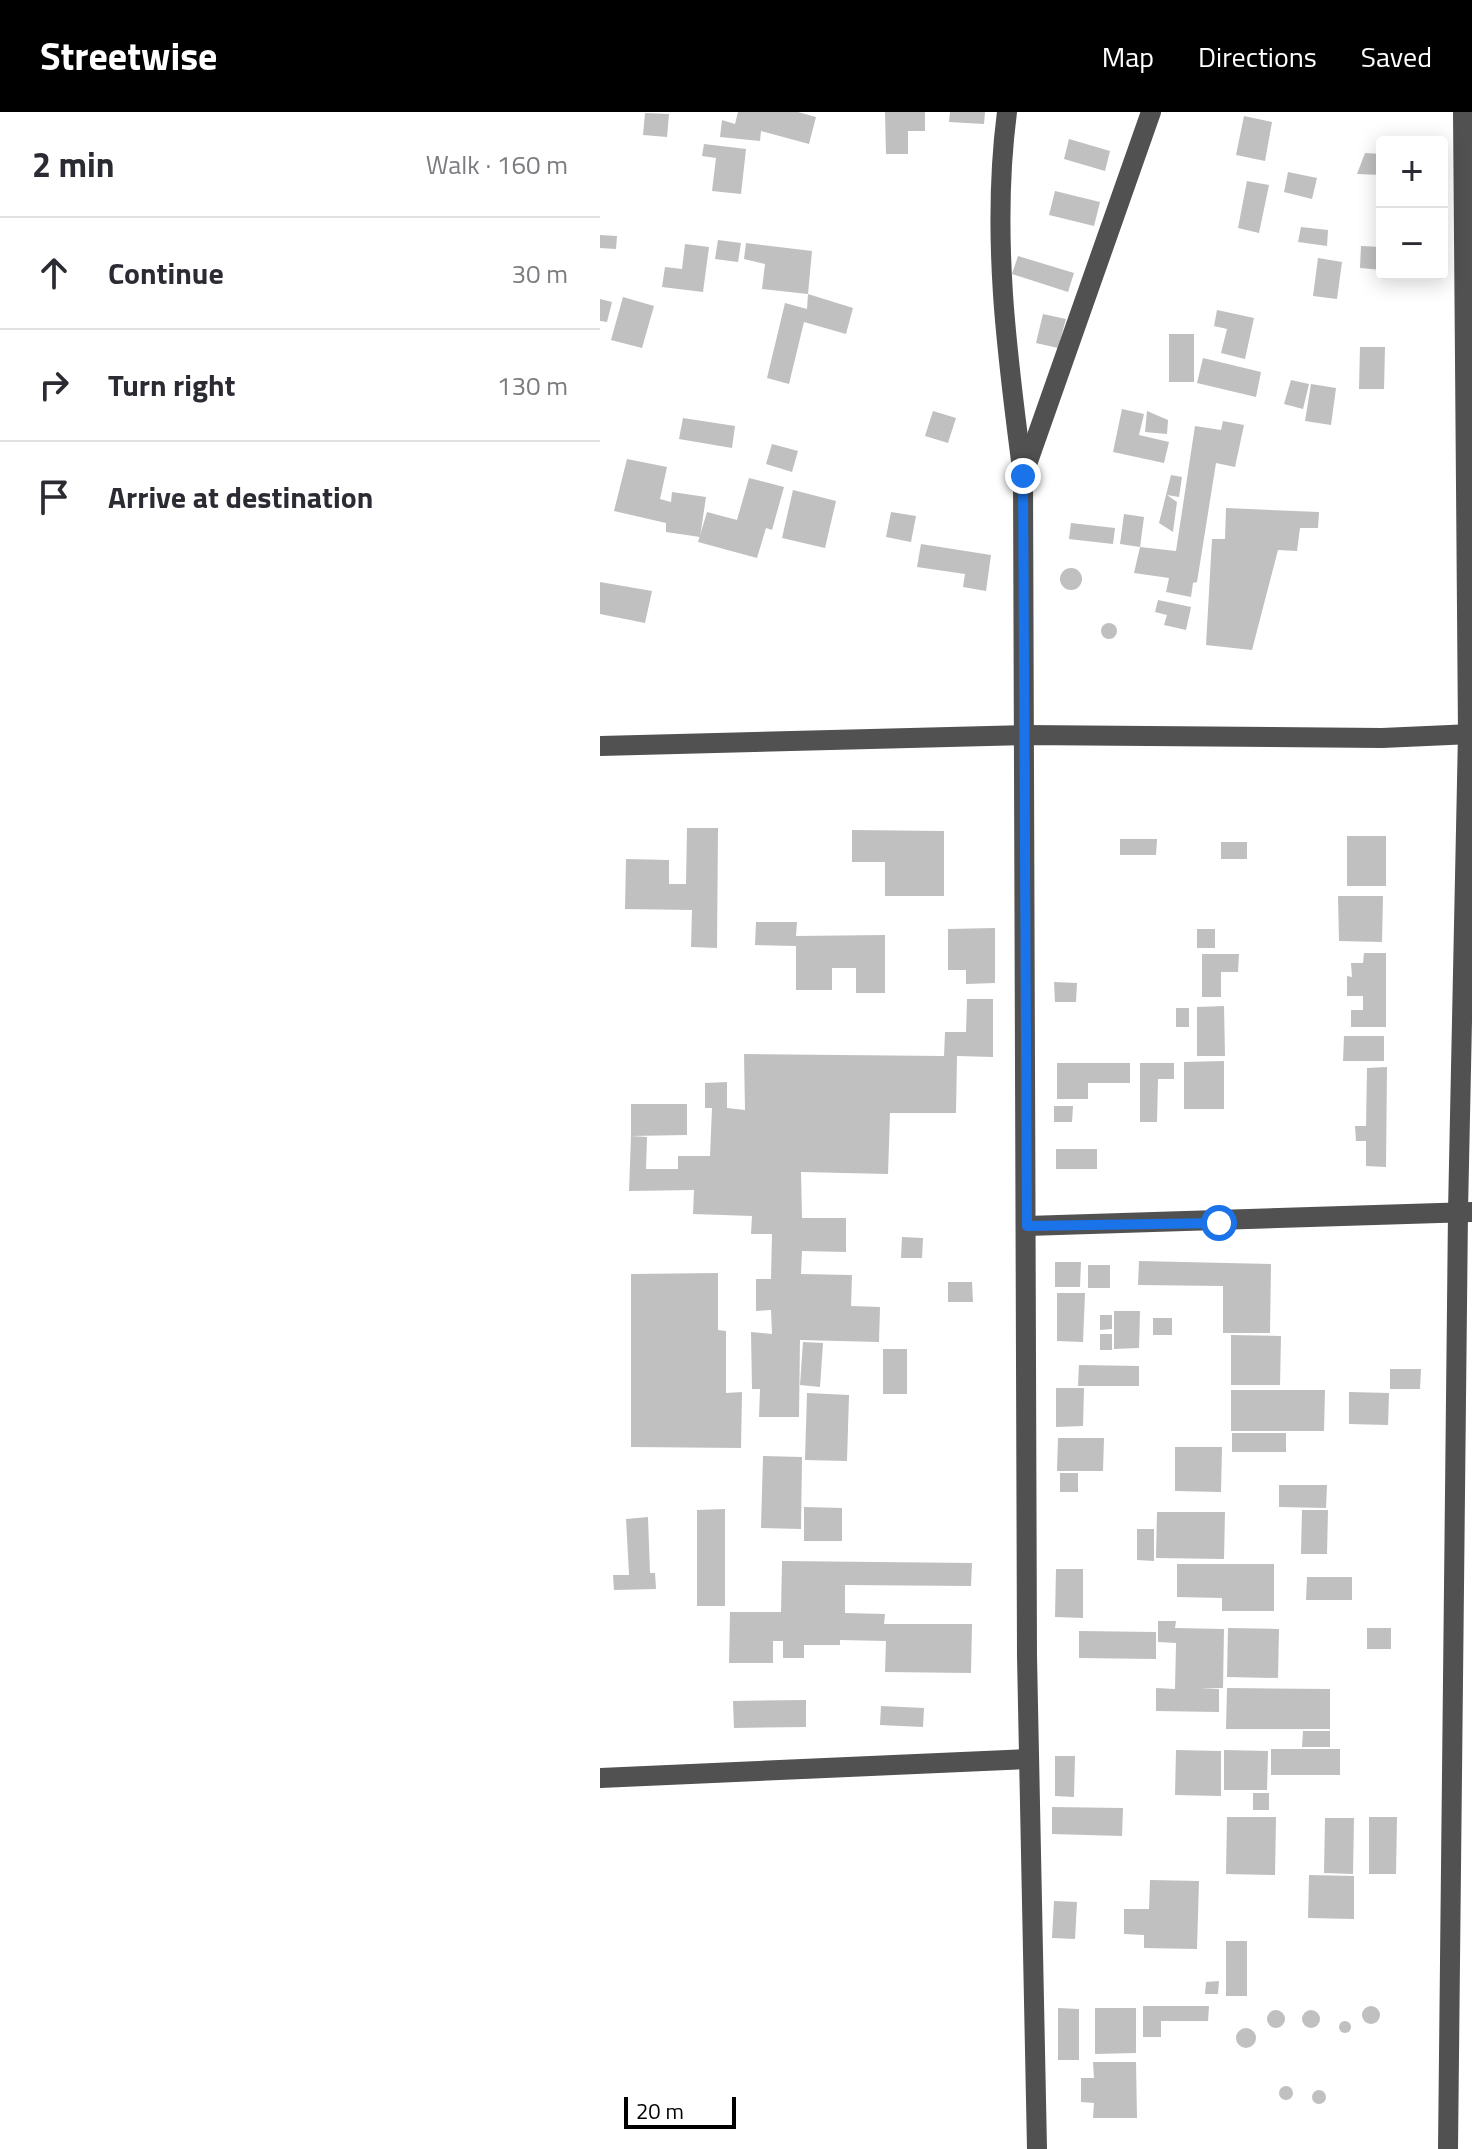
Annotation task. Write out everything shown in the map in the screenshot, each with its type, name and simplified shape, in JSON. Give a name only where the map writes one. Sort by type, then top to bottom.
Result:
[{"type":"street","points":[[1007,112],[1002,149],[999,236],[1002,317],[1023,476],[1029,1759],[1037,2149]]},
{"type":"street","points":[[1023,476],[1151,112]]},
{"type":"street","points":[[1448,2149],[1465,1212],[1470,734],[1463,112]]},
{"type":"street","points":[[600,746],[1024,735],[1382,738],[1470,734]]},
{"type":"street","points":[[1027,1226],[1219,1223],[1465,1212]]},
{"type":"street","points":[[600,1778],[1029,1759]]},
{"type":"building","points":[[738,112],[798,112],[816,117],[809,144],[761,131],[760,141],[720,137],[722,120],[735,124]]},
{"type":"building","points":[[885,112],[925,112],[925,131],[908,131],[908,154],[886,154]]},
{"type":"building","points":[[950,112],[985,112],[984,124],[949,122]]},
{"type":"building","points":[[645,113],[669,114],[667,137],[643,135]]},
{"type":"building","points":[[1244,116],[1272,122],[1265,161],[1236,155]]},
{"type":"building","points":[[1069,139],[1110,151],[1105,171],[1064,159]]},
{"type":"building","points":[[704,144],[746,149],[741,194],[712,191],[716,158],[702,156]]},
{"type":"building","points":[[1365,153],[1376,154],[1376,175],[1357,174]]},
{"type":"building","points":[[1288,172],[1317,178],[1312,199],[1284,192]]},
{"type":"building","points":[[1247,181],[1269,185],[1259,233],[1238,228]]},
{"type":"building","points":[[1055,191],[1100,202],[1094,226],[1049,215]]},
{"type":"building","points":[[1301,227],[1328,230],[1327,246],[1298,242]]},
{"type":"building","points":[[600,235],[617,236],[616,249],[600,248]]},
{"type":"building","points":[[718,240],[741,243],[738,262],[715,259]]},
{"type":"building","points":[[746,243],[812,251],[808,294],[762,289],[765,264],[744,259]]},
{"type":"building","points":[[685,244],[709,247],[703,292],[662,287],[665,267],[682,269]]},
{"type":"building","points":[[1361,246],[1376,247],[1376,269],[1360,268]]},
{"type":"building","points":[[1018,256],[1074,273],[1068,292],[1012,274]]},
{"type":"building","points":[[1318,258],[1342,262],[1337,299],[1313,296]]},
{"type":"building","points":[[808,294],[853,308],[846,334],[804,322],[789,384],[767,378],[785,303],[807,309]]},
{"type":"building","points":[[623,297],[654,306],[642,348],[611,340]]},
{"type":"building","points":[[600,299],[612,302],[607,322],[600,321]]},
{"type":"building","points":[[1217,310],[1254,318],[1245,359],[1221,353],[1227,329],[1214,326]]},
{"type":"building","points":[[1043,314],[1066,319],[1058,348],[1036,343]]},
{"type":"building","points":[[1169,334],[1194,334],[1194,382],[1169,382]]},
{"type":"building","points":[[1360,347],[1385,347],[1384,389],[1359,389]]},
{"type":"building","points":[[1203,358],[1261,372],[1256,397],[1197,383]]},
{"type":"building","points":[[1291,380],[1309,384],[1303,409],[1284,404]]},
{"type":"building","points":[[1311,384],[1336,388],[1331,425],[1305,421]]},
{"type":"building","points":[[1122,409],[1144,414],[1139,435],[1169,442],[1164,463],[1113,452]]},
{"type":"building","points":[[933,411],[956,418],[948,443],[925,436]]},
{"type":"building","points":[[1147,411],[1168,420],[1167,434],[1145,432]]},
{"type":"building","points":[[683,418],[735,426],[732,448],[679,439]]},
{"type":"building","points":[[1223,421],[1244,425],[1235,467],[1216,463],[1197,582],[1193,583],[1191,597],[1166,592],[1169,578],[1134,573],[1140,547],[1176,551],[1195,426],[1221,430]]},
{"type":"building","points":[[772,444],[798,451],[792,472],[766,464]]},
{"type":"building","points":[[627,459],[667,467],[660,499],[671,502],[672,492],[706,497],[700,537],[666,532],[666,523],[614,511]]},
{"type":"building","points":[[1171,475],[1182,477],[1179,497],[1167,495],[1177,502],[1173,532],[1159,523]]},
{"type":"building","points":[[749,478],[784,487],[772,530],[766,528],[757,558],[698,542],[707,512],[737,520]]},
{"type":"building","points":[[793,490],[836,501],[825,548],[782,538]]},
{"type":"building","points":[[1226,508],[1319,512],[1318,528],[1300,528],[1297,551],[1278,550],[1252,650],[1206,645],[1212,539],[1225,539]]},
{"type":"building","points":[[891,512],[916,516],[911,542],[886,537]]},
{"type":"building","points":[[1124,514],[1144,517],[1140,547],[1120,544]]},
{"type":"building","points":[[1071,523],[1115,528],[1113,544],[1069,539]]},
{"type":"building","points":[[921,544],[991,555],[986,591],[963,587],[965,574],[917,567]]},
{"type":"building","points":[[1071,568],[1079,571],[1082,579],[1079,587],[1071,590],[1063,587],[1060,579],[1063,571]]},
{"type":"building","points":[[600,582],[652,591],[645,623],[600,614]]},
{"type":"building","points":[[1158,600],[1191,607],[1186,630],[1164,625],[1167,615],[1155,612]]},
{"type":"building","points":[[1106,623],[1112,623],[1117,631],[1115,637],[1106,639],[1101,634],[1101,628]]},
{"type":"building","points":[[687,828],[718,828],[717,948],[691,947],[692,910],[625,909],[626,859],[669,860],[669,884],[686,884]]},
{"type":"building","points":[[852,830],[944,831],[944,896],[885,896],[885,862],[852,862]]},
{"type":"building","points":[[1347,836],[1386,836],[1386,886],[1347,886]]},
{"type":"building","points":[[1120,839],[1157,839],[1156,855],[1120,855]]},
{"type":"building","points":[[1221,842],[1247,842],[1247,859],[1221,859]]},
{"type":"building","points":[[1338,896],[1383,896],[1382,942],[1339,941]]},
{"type":"building","points":[[756,922],[797,922],[796,936],[885,935],[885,993],[856,993],[856,968],[832,968],[832,990],[796,990],[796,946],[755,945]]},
{"type":"building","points":[[995,928],[995,983],[966,984],[966,970],[948,970],[948,929]]},
{"type":"building","points":[[1197,929],[1215,929],[1215,948],[1197,948]]},
{"type":"building","points":[[1364,953],[1386,953],[1386,1027],[1351,1027],[1351,1010],[1363,1010],[1363,996],[1347,996],[1347,976],[1352,977],[1351,963],[1363,963]]},
{"type":"building","points":[[1202,954],[1239,954],[1238,972],[1221,972],[1221,997],[1202,997]]},
{"type":"building","points":[[1054,982],[1077,983],[1076,1002],[1055,1002]]},
{"type":"building","points":[[967,999],[993,999],[993,1057],[957,1056],[956,1113],[890,1113],[888,1174],[801,1172],[802,1218],[846,1218],[846,1252],[802,1251],[801,1274],[852,1275],[851,1306],[880,1307],[879,1342],[800,1340],[799,1417],[759,1417],[760,1389],[752,1389],[751,1332],[772,1334],[771,1310],[756,1311],[756,1279],[771,1279],[772,1234],[751,1234],[752,1216],[693,1214],[694,1190],[629,1191],[631,1136],[647,1137],[646,1169],[678,1169],[678,1156],[710,1156],[712,1108],[705,1108],[705,1083],[727,1082],[727,1108],[745,1110],[744,1054],[944,1056],[945,1032],[966,1032]]},
{"type":"building","points":[[1224,1006],[1225,1056],[1197,1056],[1197,1007]]},
{"type":"building","points":[[1176,1008],[1189,1008],[1189,1027],[1176,1027]]},
{"type":"building","points":[[1344,1036],[1384,1036],[1384,1061],[1343,1061]]},
{"type":"building","points":[[1224,1061],[1224,1109],[1184,1109],[1184,1062]]},
{"type":"building","points":[[1057,1063],[1130,1063],[1130,1083],[1088,1083],[1088,1099],[1057,1099]]},
{"type":"building","points":[[1140,1063],[1174,1063],[1174,1079],[1158,1079],[1157,1122],[1140,1122]]},
{"type":"building","points":[[1387,1067],[1386,1167],[1366,1166],[1366,1141],[1356,1141],[1355,1126],[1366,1126],[1367,1068]]},
{"type":"building","points":[[631,1104],[687,1104],[687,1135],[631,1136]]},
{"type":"building","points":[[1054,1106],[1073,1106],[1072,1122],[1054,1122]]},
{"type":"building","points":[[1056,1149],[1097,1149],[1097,1169],[1056,1169]]},
{"type":"building","points":[[902,1237],[923,1238],[922,1258],[901,1258]]},
{"type":"building","points":[[1139,1261],[1271,1264],[1270,1333],[1223,1333],[1223,1286],[1138,1285]]},
{"type":"building","points":[[1055,1262],[1081,1262],[1080,1287],[1055,1287]]},
{"type":"building","points":[[1088,1265],[1110,1265],[1110,1288],[1088,1288]]},
{"type":"building","points":[[718,1273],[718,1330],[726,1331],[726,1393],[742,1392],[741,1448],[631,1447],[631,1274]]},
{"type":"building","points":[[948,1282],[972,1282],[973,1302],[948,1302]]},
{"type":"building","points":[[1057,1293],[1085,1293],[1083,1342],[1057,1341]]},
{"type":"building","points":[[1114,1311],[1140,1311],[1139,1348],[1114,1349]]},
{"type":"building","points":[[1100,1315],[1112,1315],[1112,1329],[1100,1330]]},
{"type":"building","points":[[1153,1318],[1172,1318],[1172,1335],[1153,1335]]},
{"type":"building","points":[[1100,1334],[1112,1334],[1112,1350],[1100,1350]]},
{"type":"building","points":[[1231,1335],[1281,1336],[1280,1385],[1231,1385]]},
{"type":"building","points":[[803,1342],[823,1343],[820,1387],[800,1385]]},
{"type":"building","points":[[883,1349],[907,1349],[907,1394],[883,1394]]},
{"type":"building","points":[[1079,1365],[1139,1366],[1139,1386],[1078,1386]]},
{"type":"building","points":[[1390,1369],[1421,1369],[1420,1389],[1390,1389]]},
{"type":"building","points":[[1056,1388],[1084,1388],[1083,1426],[1056,1427]]},
{"type":"building","points":[[1231,1390],[1325,1390],[1324,1431],[1231,1431]]},
{"type":"building","points":[[1349,1392],[1389,1393],[1388,1425],[1349,1424]]},
{"type":"building","points":[[807,1393],[849,1395],[847,1461],[805,1460]]},
{"type":"building","points":[[1232,1433],[1286,1433],[1286,1452],[1232,1452]]},
{"type":"building","points":[[1058,1438],[1104,1438],[1103,1471],[1057,1471]]},
{"type":"building","points":[[1175,1447],[1222,1447],[1221,1492],[1175,1491]]},
{"type":"building","points":[[763,1456],[802,1457],[801,1529],[761,1528]]},
{"type":"building","points":[[1060,1473],[1078,1473],[1078,1492],[1060,1492]]},
{"type":"building","points":[[1279,1485],[1327,1485],[1326,1508],[1279,1507]]},
{"type":"building","points":[[804,1507],[842,1508],[842,1541],[804,1541]]},
{"type":"building","points":[[725,1509],[725,1606],[697,1606],[697,1510]]},
{"type":"building","points":[[1302,1510],[1328,1510],[1327,1554],[1301,1554]]},
{"type":"building","points":[[1157,1512],[1225,1512],[1224,1559],[1156,1558]]},
{"type":"building","points":[[648,1517],[650,1573],[655,1573],[656,1589],[614,1590],[613,1575],[629,1575],[626,1519]]},
{"type":"building","points":[[1137,1529],[1154,1529],[1154,1561],[1137,1560]]},
{"type":"building","points":[[782,1561],[972,1563],[971,1586],[845,1585],[845,1613],[885,1614],[884,1624],[972,1624],[971,1673],[885,1672],[886,1641],[840,1640],[840,1645],[804,1645],[804,1658],[783,1658],[783,1641],[773,1641],[773,1663],[729,1663],[730,1612],[781,1612]]},
{"type":"building","points":[[1177,1564],[1274,1564],[1274,1611],[1222,1611],[1222,1598],[1177,1597]]},
{"type":"building","points":[[1056,1569],[1083,1569],[1083,1618],[1055,1617]]},
{"type":"building","points":[[1307,1577],[1352,1577],[1352,1600],[1306,1600]]},
{"type":"building","points":[[1158,1621],[1176,1621],[1175,1628],[1224,1629],[1223,1688],[1200,1688],[1219,1689],[1219,1712],[1156,1711],[1156,1688],[1175,1689],[1176,1643],[1158,1642]]},
{"type":"building","points":[[1228,1628],[1279,1629],[1278,1678],[1227,1677]]},
{"type":"building","points":[[1367,1628],[1391,1628],[1391,1649],[1367,1649]]},
{"type":"building","points":[[1079,1631],[1156,1632],[1156,1659],[1079,1658]]},
{"type":"building","points":[[1227,1688],[1330,1689],[1330,1729],[1226,1729]]},
{"type":"building","points":[[806,1700],[806,1727],[734,1728],[733,1701]]},
{"type":"building","points":[[881,1706],[924,1708],[923,1727],[880,1725]]},
{"type":"building","points":[[1303,1731],[1330,1731],[1330,1747],[1302,1747]]},
{"type":"building","points":[[1271,1749],[1340,1749],[1340,1775],[1271,1775]]},
{"type":"building","points":[[1176,1750],[1221,1751],[1221,1796],[1175,1795]]},
{"type":"building","points":[[1224,1750],[1268,1751],[1267,1790],[1224,1790]]},
{"type":"building","points":[[1055,1756],[1075,1756],[1074,1797],[1055,1796]]},
{"type":"building","points":[[1253,1793],[1269,1793],[1269,1810],[1253,1810]]},
{"type":"building","points":[[1052,1807],[1123,1808],[1122,1836],[1052,1834]]},
{"type":"building","points":[[1227,1817],[1276,1817],[1275,1875],[1226,1874]]},
{"type":"building","points":[[1369,1817],[1397,1817],[1396,1874],[1369,1874]]},
{"type":"building","points":[[1325,1818],[1354,1818],[1353,1874],[1324,1873]]},
{"type":"building","points":[[1309,1875],[1354,1876],[1354,1919],[1308,1918]]},
{"type":"building","points":[[1150,1880],[1199,1881],[1197,1949],[1144,1948],[1144,1935],[1124,1934],[1124,1909],[1149,1909]]},
{"type":"building","points":[[1054,1901],[1077,1902],[1075,1939],[1052,1938]]},
{"type":"building","points":[[1226,1941],[1247,1941],[1247,1996],[1226,1996]]},
{"type":"building","points":[[1219,1981],[1218,1994],[1205,1994],[1206,1982]]},
{"type":"building","points":[[1143,2006],[1209,2006],[1208,2021],[1161,2021],[1161,2037],[1143,2037]]},
{"type":"building","points":[[1371,2006],[1380,2015],[1371,2024],[1362,2015]]},
{"type":"building","points":[[1058,2008],[1079,2009],[1079,2060],[1058,2060]]},
{"type":"building","points":[[1095,2008],[1136,2008],[1136,2053],[1095,2054]]},
{"type":"building","points":[[1276,2010],[1285,2019],[1276,2028],[1267,2019]]},
{"type":"building","points":[[1311,2010],[1320,2019],[1311,2028],[1302,2019]]},
{"type":"building","points":[[1345,2021],[1351,2027],[1345,2033],[1339,2027]]},
{"type":"building","points":[[1246,2028],[1253,2031],[1256,2038],[1253,2045],[1246,2048],[1239,2045],[1236,2038],[1239,2031]]},
{"type":"building","points":[[1093,2062],[1136,2062],[1137,2118],[1093,2118],[1094,2103],[1081,2102],[1081,2078],[1094,2078]]},
{"type":"building","points":[[1286,2086],[1293,2093],[1286,2100],[1279,2093]]},
{"type":"building","points":[[1319,2090],[1326,2097],[1319,2104],[1312,2097]]},
{"type":"route","points":[[1023,476],[1027,1226],[1219,1223]]}]
